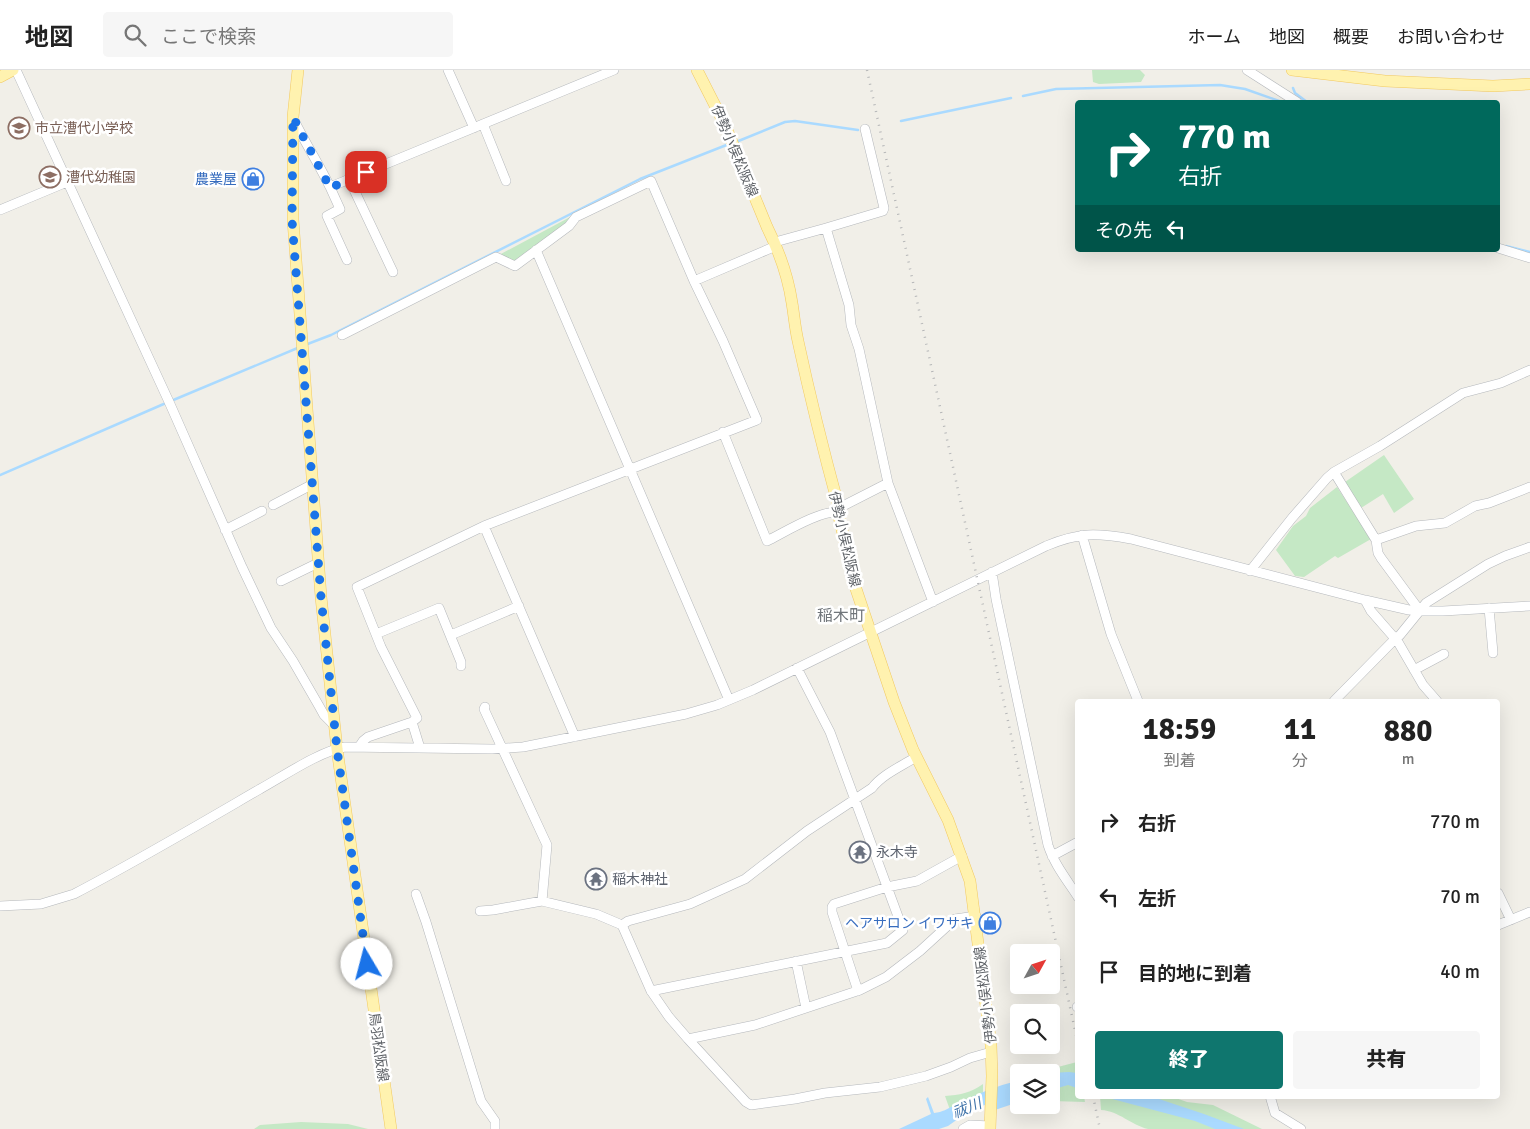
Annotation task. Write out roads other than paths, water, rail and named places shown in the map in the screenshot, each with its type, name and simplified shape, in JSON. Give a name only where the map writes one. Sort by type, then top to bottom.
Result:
[{"type":"main road","points":[[0,77],[14,70]]},
{"type":"main road","name":"鳥羽松阪線","points":[[298,70],[293,117],[292,220],[318,563],[337,749],[391,1129]]},
{"type":"main road","name":"伊勢小俣松阪線","points":[[697,70],[725,125],[767,227],[776,244],[788,285],[799,346],[817,426],[839,510],[838,517],[850,566],[870,632],[894,702],[916,757],[944,809],[970,881],[976,916],[991,1052],[990,1126]]},
{"type":"main road","points":[[1292,70],[1385,81],[1493,86],[1530,84]]},
{"type":"street","points":[[14,70],[169,402],[225,530],[271,628],[322,710],[334,725]]},
{"type":"street","points":[[448,70],[474,128]]},
{"type":"street","points":[[330,187],[614,70]]},
{"type":"street","points":[[1247,70],[1294,100]]},
{"type":"street","points":[[293,117],[340,209],[327,216],[347,260]]},
{"type":"street","points":[[483,124],[506,181]]},
{"type":"street","points":[[694,281],[776,244],[883,210],[865,129]]},
{"type":"street","points":[[349,179],[393,272]]},
{"type":"street","points":[[342,335],[496,256],[515,266],[569,226],[576,217],[651,181],[757,420],[484,526],[357,587],[388,663],[397,676],[417,718],[412,722],[368,736],[359,747]]},
{"type":"street","points":[[0,210],[67,182]]},
{"type":"street","points":[[826,228],[849,305],[851,325],[888,483],[933,602]]},
{"type":"street","points":[[1500,249],[1530,258]]},
{"type":"street","points":[[536,250],[729,700]]},
{"type":"street","points":[[1250,570],[1292,518],[1334,472],[1380,446],[1463,393],[1501,383],[1530,370]]},
{"type":"street","points":[[724,432],[767,541],[818,516],[839,510],[888,483]]},
{"type":"street","points":[[1334,472],[1376,540],[1378,553],[1381,558],[1420,612]]},
{"type":"street","points":[[273,505],[313,484]]},
{"type":"street","points":[[1376,540],[1416,526],[1445,523],[1475,506],[1530,487]]},
{"type":"street","points":[[225,530],[262,511]]},
{"type":"street","points":[[484,526],[575,737]]},
{"type":"street","points":[[0,906],[41,904],[74,894],[284,776],[337,749],[345,747],[502,749],[523,747],[708,708],[797,668],[1061,540],[1082,535],[1101,534],[1131,539],[1364,600],[1420,612],[1530,606]]},
{"type":"street","points":[[1082,535],[1111,634],[1137,699]]},
{"type":"street","points":[[1336,699],[1400,635],[1426,603],[1488,564],[1530,547]]},
{"type":"street","points":[[281,580],[318,563]]},
{"type":"street","points":[[992,572],[996,599],[1048,845],[1052,856],[1075,892]]},
{"type":"street","points":[[1364,600],[1395,639],[1423,685],[1435,699]]},
{"type":"street","points":[[451,635],[519,606]]},
{"type":"street","points":[[376,634],[439,608],[451,635],[461,666]]},
{"type":"street","points":[[1489,608],[1493,653]]},
{"type":"street","points":[[1414,670],[1444,654]]},
{"type":"street","points":[[651,991],[887,943],[903,930],[830,732],[797,668]]},
{"type":"street","points":[[485,707],[484,709],[547,845],[542,901]]},
{"type":"street","points":[[412,722],[420,748]]},
{"type":"street","points":[[622,925],[628,921],[690,904],[737,883],[758,870],[807,831],[916,757]]},
{"type":"street","points":[[1052,856],[1075,844]]},
{"type":"street","points":[[858,991],[832,907],[834,904],[887,887],[917,881],[962,856]]},
{"type":"street","points":[[416,894],[481,1101],[495,1121],[495,1129]]},
{"type":"street","points":[[1500,897],[1511,920]]},
{"type":"street","points":[[480,911],[542,901],[596,914],[622,925],[651,991],[669,1017],[746,1102],[752,1105],[888,1085],[951,1068],[970,1058],[991,1052]]},
{"type":"street","points":[[1500,924],[1530,912]]},
{"type":"street","points":[[688,1039],[755,1025],[858,991],[886,977],[920,951],[955,919],[976,916]]},
{"type":"street","points":[[796,961],[806,1008]]},
{"type":"street","points":[[1271,1099],[1275,1114],[1301,1129]]},
{"type":"street","points":[[964,1129],[970,1125],[990,1126]]},
{"type":"water","points":[[1060,1072],[1075,1073],[1075,1087],[1068,1085],[1060,1087]]},
{"type":"water","name":"祓川","points":[[1010,1083],[1010,1105],[995,1110],[985,1105],[972,1109],[948,1126],[939,1129],[899,1129],[931,1114],[926,1099],[928,1097],[934,1113],[937,1113]]},
{"type":"water","points":[[1112,1099],[1159,1099],[1244,1129],[1215,1129],[1195,1121]]},
{"type":"waterway","points":[[1023,96],[1056,89],[1220,85],[1245,89],[1276,100]]},
{"type":"waterway","points":[[1293,88],[1295,93],[1304,100]]},
{"type":"waterway","points":[[901,121],[1011,98]]},
{"type":"waterway","points":[[736,142],[785,122],[795,121],[858,130]]},
{"type":"waterway","points":[[305,345],[331,335],[640,179],[729,144]]},
{"type":"waterway","points":[[1506,246],[1530,252]]},
{"type":"waterway","points":[[171,401],[300,347]]},
{"type":"waterway","points":[[0,475],[166,403]]},
{"type":"railway","points":[[867,70],[1075,1030]]},
{"type":"railway","points":[[1094,1099],[1100,1129]]},
{"type":"place","name":"市立漕代小学校","points":[[19,128]]},
{"type":"place","name":"漕代幼稚園","points":[[50,177]]},
{"type":"place","name":"農業屋","points":[[253,179]]},
{"type":"place","name":"永木寺","points":[[860,852]]},
{"type":"place","name":"稲木神社","points":[[596,879]]},
{"type":"place","name":"ヘアサロン イワサキ","points":[[990,923]]},
{"type":"district","name":"稲木町","points":[[841,615]]}]
